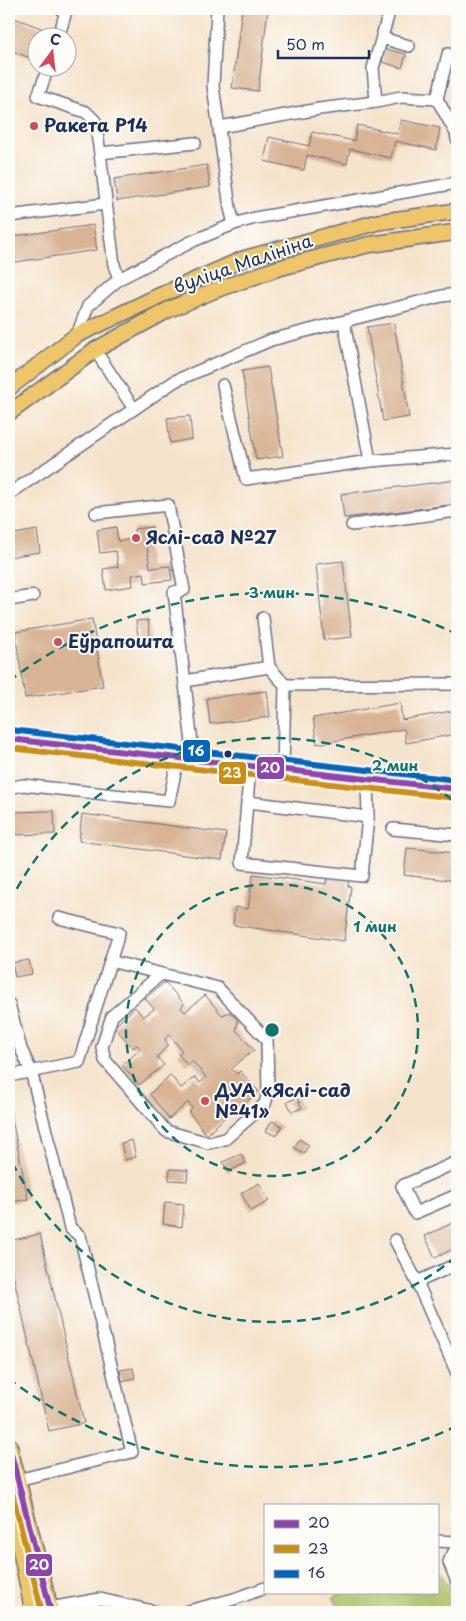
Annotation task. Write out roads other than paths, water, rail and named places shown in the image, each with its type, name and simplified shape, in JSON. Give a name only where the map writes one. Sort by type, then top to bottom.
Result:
[{"type":"main road","name":"вуліца Малініна","points":[[9,388],[77,335],[243,259],[378,222],[457,211]]},
{"type":"main road","name":"вуліца Малініна","points":[[9,413],[95,350],[168,310],[214,291],[279,268],[367,245],[457,232]]},
{"type":"main road","points":[[9,1445],[51,1610]]},
{"type":"main road","points":[[9,1500],[13,1533],[33,1612]]},
{"type":"street","points":[[61,28],[65,15],[62,9]]},
{"type":"street","points":[[216,9],[213,86],[230,208],[234,224]]},
{"type":"street","points":[[376,102],[373,68],[390,9]]},
{"type":"street","points":[[382,38],[409,46]]},
{"type":"street","points":[[457,56],[448,54],[437,99],[456,133],[457,139]]},
{"type":"street","points":[[44,78],[38,96],[86,112],[96,121],[105,204],[114,265],[119,279]]},
{"type":"street","points":[[220,127],[319,109],[401,97],[437,99]]},
{"type":"street","points":[[100,153],[195,143]]},
{"type":"street","name":"вуліца Малініна","points":[[77,335],[88,306],[119,279],[193,241],[234,224],[255,218],[457,183]]},
{"type":"street","points":[[9,216],[105,204]]},
{"type":"street","points":[[9,494],[175,381],[270,340],[442,296],[457,294]]},
{"type":"street","points":[[344,322],[370,462]]},
{"type":"street","points":[[95,350],[134,409]]},
{"type":"street","points":[[223,385],[246,479],[370,462],[457,454]]},
{"type":"street","points":[[96,513],[168,505],[184,590],[174,592],[194,760]]},
{"type":"street","points":[[352,525],[457,511]]},
{"type":"street","points":[[9,600],[34,596]]},
{"type":"street","points":[[263,618],[269,667],[285,685],[283,769]]},
{"type":"street","points":[[185,681],[269,667]]},
{"type":"street","points":[[285,685],[457,684]]},
{"type":"street","points":[[9,739],[457,790]]},
{"type":"street","points":[[9,788],[23,785],[169,801],[178,758]]},
{"type":"street","points":[[250,766],[242,862],[300,869],[362,876],[368,817],[368,780]]},
{"type":"street","points":[[248,802],[368,817]]},
{"type":"street","points":[[393,829],[457,834]]},
{"type":"street","points":[[9,1076],[79,1062],[119,933],[59,918]]},
{"type":"street","points":[[110,961],[218,988],[267,1040],[268,1093],[265,1104],[225,1139],[209,1143],[166,1131],[105,1060],[102,1047],[112,1016],[161,974]]},
{"type":"street","points":[[9,1004],[21,1049],[31,1071],[70,1228],[80,1236],[132,1452],[17,1480]]},
{"type":"street","points":[[9,1051],[21,1049]]},
{"type":"street","points":[[457,1162],[402,1186],[415,1213],[457,1195]]},
{"type":"street","points":[[395,1240],[417,1282],[457,1373]]},
{"type":"street","points":[[417,1282],[457,1264]]},
{"type":"street","points":[[438,1541],[457,1542]]},
{"type":"street","points":[[457,1546],[449,1562],[457,1582]]},
{"type":"street","points":[[185,1612],[234,1599],[264,1588]]},
{"type":"street","points":[[33,1612],[51,1610],[100,1598],[156,1612]]},
{"type":"place","name":"Ракета Р14","points":[[34,126]]},
{"type":"place","name":"Яслі-сад №27","points":[[136,538]]},
{"type":"place","name":"Еўрапошта","points":[[58,642]]},
{"type":"place","name":"ДУА «Яслі-сад №41»","points":[[205,1101]]}]
